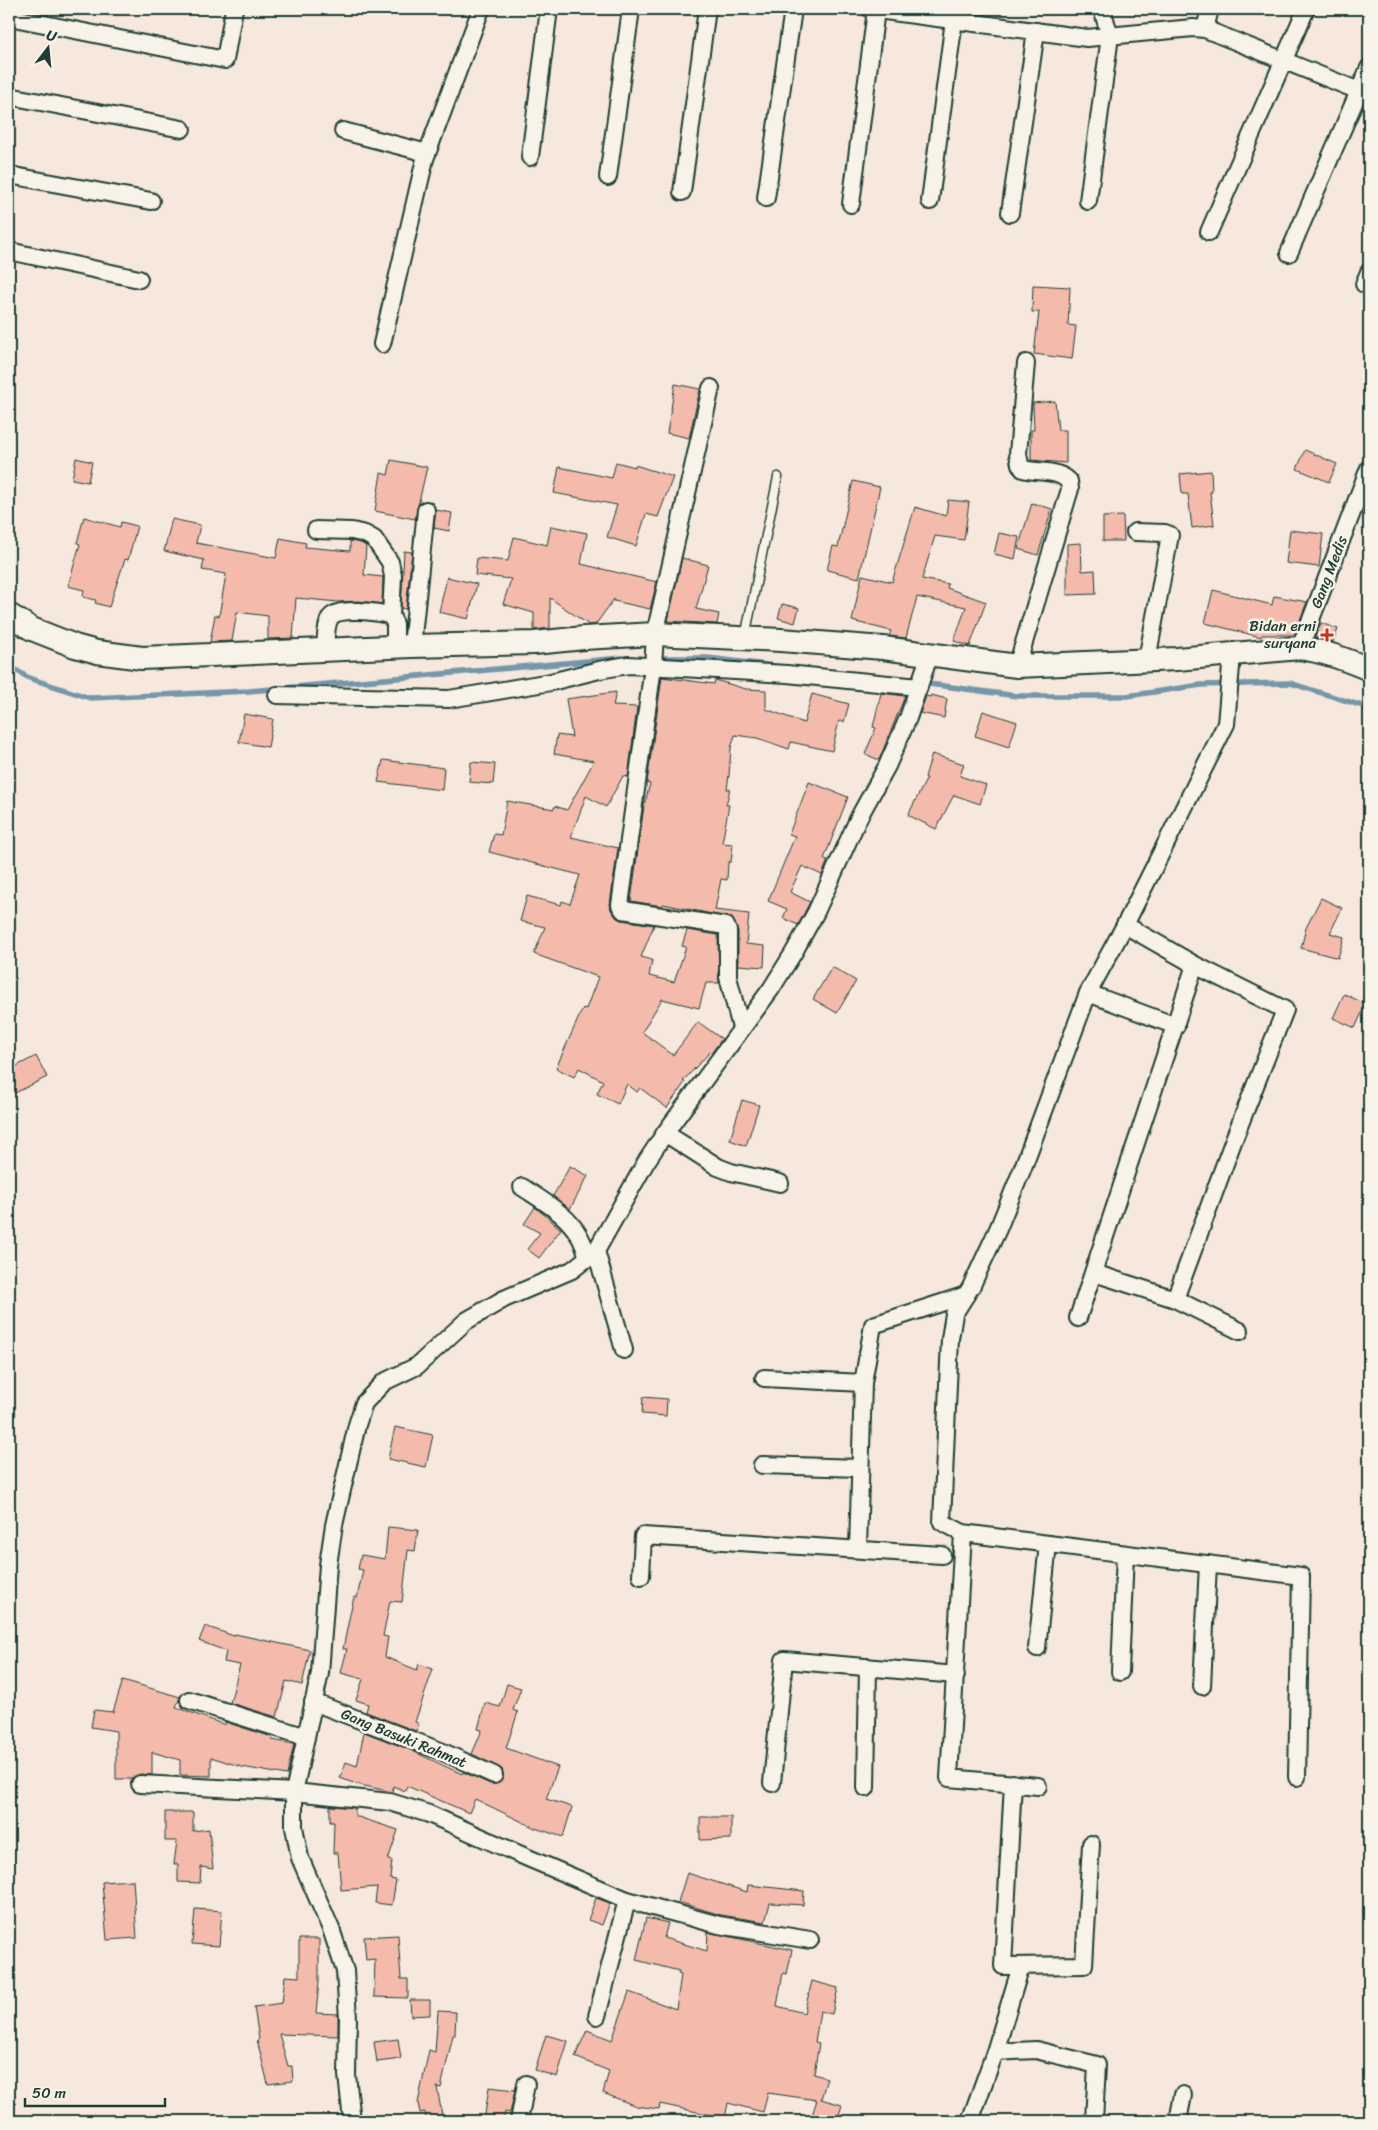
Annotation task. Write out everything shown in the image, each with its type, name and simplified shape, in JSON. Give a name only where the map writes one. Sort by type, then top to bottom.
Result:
[{"type":"street","points":[[9,17],[225,60],[234,9]]},
{"type":"street","points":[[382,344],[427,153],[481,9]]},
{"type":"street","points":[[530,157],[549,9]]},
{"type":"street","points":[[608,177],[632,9]]},
{"type":"street","points":[[682,192],[707,9]]},
{"type":"street","points":[[766,198],[793,9]]},
{"type":"street","points":[[851,204],[873,9],[1086,38],[1193,28],[1205,29],[1364,93]]},
{"type":"street","points":[[1088,201],[1110,36],[1102,9]]},
{"type":"street","points":[[1205,29],[1210,9]]},
{"type":"street","points":[[1209,232],[1306,9]]},
{"type":"street","points":[[930,201],[954,20]]},
{"type":"street","points":[[1010,213],[1036,32]]},
{"type":"street","points":[[1289,253],[1364,93],[1369,68]]},
{"type":"street","points":[[9,96],[182,129]]},
{"type":"street","points":[[343,130],[427,153]]},
{"type":"street","points":[[9,175],[151,201]]},
{"type":"street","points":[[9,251],[139,279]]},
{"type":"street","points":[[1017,666],[1070,489],[1070,481],[1058,473],[1023,469],[1020,464],[1018,454],[1026,363]]},
{"type":"street","points":[[711,388],[673,549],[655,639],[654,665],[620,908],[726,926],[728,931],[728,977],[742,1028]]},
{"type":"street","name":"Gang Medis","points":[[1300,648],[1369,468]]},
{"type":"street","points":[[404,646],[426,510]]},
{"type":"street","points":[[316,530],[352,531],[365,534],[374,539],[390,562],[392,576],[391,616],[404,646]]},
{"type":"street","points":[[1135,532],[1165,533],[1170,535],[1147,660]]},
{"type":"street","points":[[325,650],[330,618],[336,612],[368,612],[391,616]]},
{"type":"street","points":[[9,615],[53,639],[75,646],[119,656],[164,658],[404,646],[534,643],[584,638],[745,639],[844,645],[928,660],[1017,666],[1232,655],[1300,648],[1314,650],[1351,661],[1369,670]]},
{"type":"street","points":[[1232,655],[1226,724],[1125,925],[1088,993],[998,1229],[954,1314],[950,1339],[942,1522],[963,1533],[1301,1576],[1297,1777]]},
{"type":"street","points":[[352,2121],[347,2076],[348,2019],[344,1971],[331,1929],[306,1874],[297,1847],[294,1827],[294,1792],[320,1673],[328,1565],[334,1525],[357,1425],[367,1398],[384,1382],[417,1366],[466,1321],[504,1299],[572,1270],[592,1255],[646,1162],[784,970],[816,912],[859,817],[887,766],[908,718],[928,660]]},
{"type":"street","points":[[277,696],[449,699],[551,682],[618,667],[654,665],[920,685]]},
{"type":"street","points":[[1125,925],[1195,965],[1285,1010],[1234,1139],[1175,1299]]},
{"type":"street","points":[[1078,1318],[1195,965]]},
{"type":"street","points":[[1088,993],[1176,1026]]},
{"type":"street","points":[[666,1133],[718,1167],[780,1183]]},
{"type":"street","points":[[522,1187],[562,1214],[575,1228],[592,1255],[624,1350]]},
{"type":"street","points":[[1094,1273],[1175,1299],[1240,1331]]},
{"type":"street","points":[[858,1548],[863,1383],[873,1324],[966,1294]]},
{"type":"street","points":[[764,1378],[863,1383]]},
{"type":"street","points":[[762,1465],[860,1468]]},
{"type":"street","points":[[963,1533],[949,1778],[1038,1786]]},
{"type":"street","points":[[641,1576],[643,1536],[858,1548],[942,1555]]},
{"type":"street","points":[[1037,1648],[1048,1544]]},
{"type":"street","points":[[1120,1672],[1125,1554]]},
{"type":"street","points":[[1202,1686],[1208,1564]]},
{"type":"street","points":[[772,1783],[784,1660],[956,1675]]},
{"type":"street","points":[[866,1788],[868,1667]]},
{"type":"street","points":[[189,1700],[306,1737]]},
{"type":"street","name":"Gang Basuki Rahmat","points":[[313,1702],[443,1752],[494,1775]]},
{"type":"street","points":[[1013,1783],[1003,1966],[1084,1965],[1091,1844]]},
{"type":"street","points":[[140,1784],[294,1792],[369,1799],[410,1807],[627,1900],[735,1929],[810,1940]]},
{"type":"street","points":[[597,2016],[627,1900]]},
{"type":"street","points":[[970,2121],[995,2052],[1021,1966]]},
{"type":"street","points":[[995,2052],[1036,2050],[1097,2065],[1094,2121]]},
{"type":"street","points":[[519,2121],[526,2084]]},
{"type":"street","points":[[1178,2121],[1183,2096]]},
{"type":"lane","points":[[745,639],[778,477]]},
{"type":"building","points":[[1033,285],[1070,287],[1068,325],[1076,326],[1072,359],[1034,354],[1039,312],[1032,312]]},
{"type":"building","points":[[675,384],[700,389],[689,438],[667,433]]},
{"type":"building","points":[[1055,401],[1058,430],[1066,430],[1066,463],[1031,460],[1031,430],[1034,430],[1033,403]]},
{"type":"building","points":[[1305,450],[1337,464],[1329,482],[1297,469]]},
{"type":"building","points":[[76,458],[92,462],[88,482],[72,479]]},
{"type":"building","points":[[391,460],[427,467],[415,519],[375,511],[381,473],[388,475]]},
{"type":"building","points":[[616,462],[635,467],[635,465],[673,477],[658,517],[646,514],[636,546],[607,537],[617,505],[554,493],[559,467],[612,478]]},
{"type":"building","points":[[1211,471],[1212,492],[1210,492],[1214,525],[1192,528],[1188,494],[1182,494],[1180,474]]},
{"type":"building","points":[[853,481],[880,487],[859,578],[827,570],[833,546],[838,547]]},
{"type":"building","points":[[948,500],[969,502],[964,540],[935,536],[922,579],[948,584],[947,588],[986,602],[970,646],[954,641],[966,607],[917,597],[906,638],[889,636],[891,631],[852,621],[862,575],[892,582],[915,507],[946,516]]},
{"type":"building","points":[[1032,503],[1052,509],[1038,555],[1018,549]]},
{"type":"building","points":[[436,510],[452,513],[449,531],[434,528]]},
{"type":"building","points":[[1123,516],[1124,541],[1103,541],[1103,517]]},
{"type":"building","points":[[84,517],[120,527],[121,522],[137,526],[128,560],[125,559],[109,607],[95,603],[96,600],[83,597],[84,590],[68,586],[80,544],[77,543]]},
{"type":"building","points":[[172,519],[200,525],[196,543],[276,558],[280,538],[306,543],[305,547],[350,551],[350,541],[361,543],[366,546],[364,575],[383,577],[382,604],[296,598],[293,638],[268,639],[268,616],[237,612],[232,641],[210,642],[215,615],[219,616],[226,574],[202,570],[204,560],[164,551]]},
{"type":"building","points":[[551,526],[587,533],[581,564],[657,582],[650,609],[614,601],[614,599],[596,624],[589,625],[550,598],[550,628],[534,630],[534,613],[503,604],[511,579],[475,575],[477,558],[508,561],[514,537],[547,545]]},
{"type":"building","points":[[1290,530],[1323,534],[1319,567],[1286,563]]},
{"type":"building","points":[[999,533],[1019,537],[1015,559],[994,554]]},
{"type":"building","points":[[1081,543],[1082,571],[1095,570],[1096,594],[1067,595],[1067,544]]},
{"type":"building","points":[[404,551],[412,552],[406,609],[401,608]]},
{"type":"building","points":[[682,558],[708,565],[696,609],[719,614],[717,624],[668,621]]},
{"type":"building","points":[[447,577],[477,584],[468,619],[439,612]]},
{"type":"building","points":[[1213,590],[1272,605],[1274,596],[1307,602],[1294,635],[1262,635],[1261,637],[1205,623]]},
{"type":"building","points":[[782,604],[799,608],[795,623],[778,618]]},
{"type":"building","points":[[1321,623],[1338,629],[1333,642],[1315,637]]},
{"type":"building","points":[[662,677],[714,684],[715,680],[746,689],[766,690],[766,709],[804,723],[812,694],[849,704],[844,722],[839,721],[832,751],[791,742],[789,749],[757,738],[735,735],[731,748],[727,789],[730,789],[726,805],[729,805],[722,843],[733,844],[731,862],[728,862],[727,880],[721,879],[715,910],[749,914],[746,944],[765,946],[764,967],[738,965],[738,931],[732,918],[663,904],[662,906],[631,901],[644,806],[650,784],[647,783]]},
{"type":"building","points":[[616,692],[613,706],[637,707],[628,777],[623,776],[606,807],[586,796],[571,837],[618,848],[610,904],[611,910],[621,920],[654,925],[641,957],[652,960],[649,976],[674,982],[686,947],[682,946],[687,930],[718,935],[719,983],[706,983],[699,1008],[662,999],[642,1032],[673,1055],[698,1022],[722,1039],[712,1052],[683,1081],[685,1082],[667,1108],[640,1088],[637,1092],[627,1084],[618,1104],[597,1094],[603,1081],[579,1068],[574,1077],[556,1068],[583,1008],[586,1009],[598,977],[534,954],[545,927],[520,921],[527,896],[561,905],[562,901],[570,904],[580,875],[489,852],[494,834],[501,835],[507,801],[554,809],[555,806],[567,810],[594,761],[554,754],[557,735],[572,737],[566,699]]},
{"type":"building","points":[[881,693],[905,696],[879,760],[865,754],[876,728],[873,727]]},
{"type":"building","points":[[931,695],[947,699],[944,718],[920,713],[926,696],[930,697]]},
{"type":"building","points":[[983,711],[1017,722],[1009,747],[975,736]]},
{"type":"building","points":[[244,714],[273,719],[268,747],[239,742]]},
{"type":"building","points":[[932,754],[964,764],[960,776],[986,785],[980,804],[954,795],[936,829],[908,815],[927,778],[925,777]]},
{"type":"building","points":[[383,760],[444,768],[442,790],[378,782]]},
{"type":"building","points":[[471,762],[495,764],[493,784],[469,782]]},
{"type":"building","points":[[809,782],[848,797],[824,859],[828,860],[822,875],[802,866],[790,892],[810,902],[798,925],[783,918],[787,909],[768,901],[795,836],[789,834]]},
{"type":"building","points":[[1321,898],[1342,908],[1330,933],[1344,937],[1338,958],[1301,948],[1306,928]]},
{"type":"building","points":[[832,967],[856,981],[837,1013],[813,999]]},
{"type":"building","points":[[1344,994],[1366,1004],[1355,1028],[1333,1018]]},
{"type":"building","points":[[36,1056],[47,1077],[9,1096],[9,1070]]},
{"type":"building","points":[[742,1100],[759,1105],[746,1146],[730,1140]]},
{"type":"building","points":[[570,1166],[588,1176],[570,1209],[553,1196]]},
{"type":"building","points":[[535,1207],[561,1229],[539,1258],[527,1249],[540,1233],[524,1224]]},
{"type":"building","points":[[643,1397],[667,1399],[666,1416],[642,1414]]},
{"type":"building","points":[[395,1427],[433,1435],[426,1467],[388,1459]]},
{"type":"building","points":[[388,1527],[418,1530],[415,1551],[408,1550],[402,1602],[390,1601],[383,1636],[388,1637],[385,1657],[417,1670],[419,1664],[433,1669],[415,1722],[419,1724],[416,1731],[366,1712],[368,1704],[356,1700],[363,1679],[341,1673],[347,1649],[343,1649],[350,1614],[354,1597],[357,1598],[363,1570],[358,1569],[361,1555],[385,1559]]},
{"type":"building","points":[[205,1626],[234,1636],[235,1634],[310,1650],[302,1685],[286,1681],[277,1717],[230,1703],[240,1665],[224,1662],[226,1651],[199,1641]]},
{"type":"building","points":[[123,1680],[180,1697],[176,1707],[225,1725],[225,1722],[272,1737],[272,1740],[294,1744],[287,1775],[242,1767],[211,1757],[211,1776],[180,1775],[180,1760],[152,1752],[152,1775],[140,1774],[132,1779],[116,1779],[116,1731],[91,1727],[94,1710],[113,1712]]},
{"type":"building","points":[[507,1684],[521,1688],[513,1710],[518,1712],[506,1748],[558,1767],[546,1799],[572,1807],[563,1837],[535,1828],[475,1799],[469,1813],[407,1786],[405,1791],[393,1786],[392,1792],[356,1784],[340,1778],[346,1762],[357,1766],[364,1732],[408,1749],[462,1774],[463,1772],[490,1784],[499,1783],[503,1779],[502,1769],[472,1754],[482,1730],[478,1729],[485,1703],[500,1707]]},
{"type":"building","points":[[330,1806],[355,1808],[355,1816],[398,1830],[388,1860],[392,1861],[390,1879],[396,1880],[392,1905],[375,1903],[377,1887],[341,1890],[338,1853],[333,1853],[334,1822],[330,1822]]},
{"type":"building","points":[[165,1812],[193,1812],[193,1831],[209,1829],[213,1869],[201,1867],[200,1883],[178,1882],[178,1864],[174,1864],[177,1841],[165,1841]]},
{"type":"building","points":[[700,1817],[731,1817],[731,1839],[700,1840]]},
{"type":"building","points":[[687,1873],[747,1892],[748,1885],[804,1891],[803,1905],[770,1903],[765,1922],[721,1915],[678,1902]]},
{"type":"building","points":[[133,1880],[137,1938],[107,1940],[102,1882]]},
{"type":"building","points":[[596,1898],[610,1903],[602,1925],[588,1920]]},
{"type":"building","points":[[195,1909],[222,1911],[219,1946],[192,1944]]},
{"type":"building","points":[[646,1918],[668,1923],[664,1938],[707,1951],[708,1932],[792,1950],[787,1974],[783,1973],[777,2006],[804,2013],[812,1981],[838,1988],[832,2014],[820,2011],[815,2042],[819,2043],[814,2074],[827,2078],[821,2099],[842,2105],[837,2121],[810,2121],[817,2100],[768,2093],[763,2112],[728,2103],[725,2118],[660,2104],[659,2109],[636,2106],[603,2093],[609,2071],[575,2057],[587,2030],[612,2040],[629,1992],[676,2009],[681,1975],[678,1974],[679,1971],[636,1960]]},
{"type":"building","points":[[398,1935],[401,1979],[408,1979],[408,1998],[374,1997],[375,1959],[366,1960],[364,1937]]},
{"type":"building","points":[[299,1939],[319,1939],[319,1982],[316,2013],[338,2014],[338,2036],[279,2034],[288,2066],[292,2066],[293,2081],[268,2084],[257,2040],[259,2039],[254,2007],[282,2003],[285,1976],[299,1977]]},
{"type":"building","points":[[410,2000],[430,2000],[430,2015],[411,2016]]},
{"type":"building","points":[[438,2011],[456,2012],[455,2035],[453,2035],[441,2088],[437,2087],[443,2121],[426,2121],[425,2112],[420,2113],[418,2103],[429,2050],[435,2052]]},
{"type":"building","points":[[546,2035],[568,2041],[557,2077],[535,2070]]},
{"type":"building","points":[[398,2039],[401,2059],[377,2062],[374,2042]]},
{"type":"building","points":[[489,2087],[515,2090],[510,2113],[505,2112],[503,2121],[484,2121]]},
{"type":"waterway","points":[[9,666],[29,678],[90,698],[249,691],[622,658]]},
{"type":"waterway","points":[[656,658],[707,658],[776,666]]},
{"type":"waterway","points":[[922,683],[1017,696],[1127,696],[1201,685],[1290,683],[1369,708]]},
{"type":"place","name":"Bidan erni suryana","points":[[1327,635]]}]
